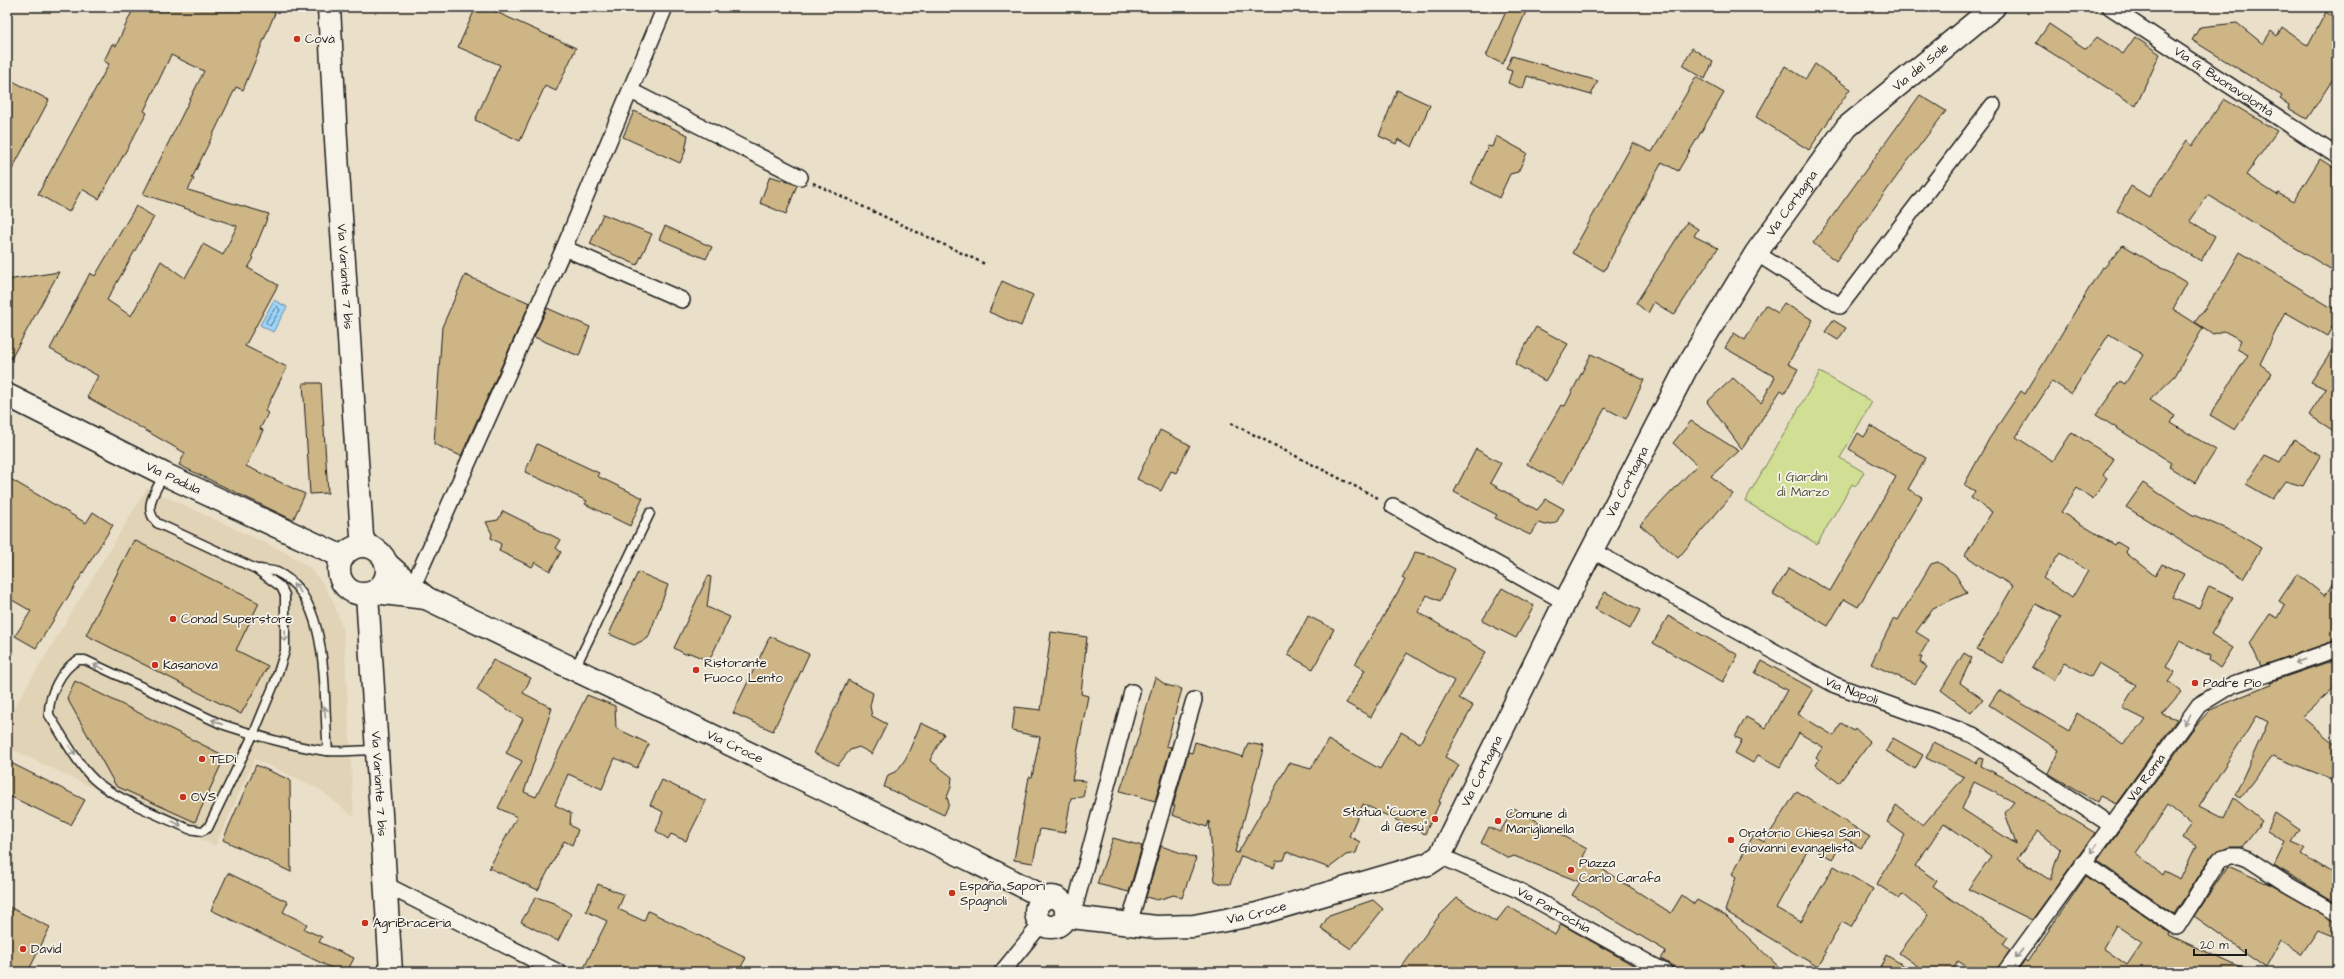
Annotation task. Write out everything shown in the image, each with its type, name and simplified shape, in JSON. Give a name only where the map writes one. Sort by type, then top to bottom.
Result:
[{"type":"street","name":"Via Variante 7 bis","points":[[329,7],[362,536],[366,546]]},
{"type":"street","points":[[420,592],[665,7]]},
{"type":"street","name":"Via del Sole","points":[[1847,127],[1994,7]]},
{"type":"street","name":"Via G. Buonavolontà","points":[[2110,7],[2337,156]]},
{"type":"street","points":[[631,91],[800,176]]},
{"type":"street","points":[[1756,253],[1840,306],[1993,105]]},
{"type":"street","name":"Via Cortagna","points":[[1440,856],[1565,602],[1688,364],[1756,253],[1847,127]]},
{"type":"street","points":[[564,248],[682,300]]},
{"type":"street","name":"Via Padula","points":[[7,395],[164,474],[343,557]]},
{"type":"street","points":[[1393,506],[1565,602]]},
{"type":"street","points":[[366,546],[379,551],[386,563],[388,570],[384,583],[370,593],[351,592],[341,580],[339,564],[343,557],[353,548],[366,546]]},
{"type":"street","name":"Via Napoli","points":[[1593,550],[1835,685],[1974,735],[2111,825]]},
{"type":"street","name":"Via Croce","points":[[386,563],[420,592],[975,862],[1034,892],[1042,900]]},
{"type":"street","name":"Via Croce","points":[[370,593],[420,592]]},
{"type":"street","name":"Via Variante 7 bis","points":[[370,593],[391,972]]},
{"type":"street","name":"Via Roma","points":[[2005,972],[2083,863],[2199,706],[2230,686],[2337,649]]},
{"type":"street","points":[[1069,916],[1065,906],[1059,899],[1050,897],[1042,900],[1036,911],[1041,924],[1047,927],[1056,926],[1062,923],[1069,916],[1132,692]]},
{"type":"street","points":[[1129,924],[1194,700]]},
{"type":"street","name":"Via Croce","points":[[1069,916],[1156,927],[1194,926],[1232,920],[1428,864],[1440,856]]},
{"type":"street","name":"Via Parrochia","points":[[1440,856],[1518,890],[1665,972]]},
{"type":"street","points":[[2083,863],[2177,927],[2220,859],[2230,856],[2240,856],[2248,859],[2288,885],[2337,913]]},
{"type":"street","points":[[386,885],[558,972]]},
{"type":"street","points":[[1002,972],[1041,924]]},
{"type":"lane","points":[[164,474],[151,501],[149,510],[153,518],[158,523],[256,569],[281,587],[285,595],[285,651],[254,733],[208,828],[202,831],[194,831],[98,783],[88,773],[49,716],[49,706],[66,670],[78,660],[85,660],[221,724],[254,733],[295,746],[328,751],[378,750]]},
{"type":"lane","points":[[575,668],[650,513]]},
{"type":"lane","points":[[256,569],[275,572],[289,580],[299,589],[310,607],[320,647],[328,751]]},
{"type":"path","points":[[800,176],[985,264]]},
{"type":"path","points":[[1231,423],[1393,506]]},
{"type":"shaded area","points":[[147,488],[285,552],[310,568],[324,585],[334,603],[344,634],[354,817],[319,789],[255,759],[215,846],[7,747],[7,719]]},
{"type":"green space","name":"I Giardini di Marzo","points":[[1820,372],[1872,402],[1840,458],[1864,472],[1856,486],[1852,484],[1817,544],[1745,501]]},
{"type":"water","points":[[274,300],[287,307],[273,332],[260,325]]},
{"type":"building","points":[[134,7],[263,7],[275,13],[243,90],[236,87],[192,178],[194,179],[188,190],[269,214],[252,256],[254,258],[248,268],[278,285],[245,346],[287,367],[265,411],[268,413],[260,429],[263,430],[246,466],[305,494],[293,520],[179,465],[185,453],[87,397],[98,376],[50,349],[90,273],[95,276],[136,206],[154,217],[107,300],[131,316],[161,261],[185,278],[203,244],[223,255],[237,226],[143,194],[204,71],[171,55],[144,111],[147,113],[99,199],[82,189],[69,212],[38,194],[109,64],[104,61],[112,44],[116,46]]},
{"type":"building","points":[[476,7],[485,7],[576,48],[556,91],[545,86],[520,141],[475,120],[500,65],[458,47]]},
{"type":"building","points":[[1508,7],[1528,7],[1503,64],[1486,56]]},
{"type":"building","points":[[2326,12],[2337,20],[2337,73],[2307,119],[2288,108],[2289,105],[2280,99],[2282,96],[2192,40],[2200,27],[2237,23],[2263,44],[2271,31],[2277,36],[2282,27],[2308,46]]},
{"type":"building","points":[[2049,24],[2086,49],[2097,37],[2123,54],[2135,37],[2160,54],[2136,106],[2036,43]]},
{"type":"building","points":[[1692,48],[1713,62],[1705,79],[1683,66]]},
{"type":"building","points":[[1512,56],[1598,81],[1591,95],[1527,76],[1523,89],[1508,83],[1512,71],[1506,69]]},
{"type":"building","points":[[1815,64],[1850,89],[1809,150],[1756,117],[1785,66],[1806,79]]},
{"type":"building","points":[[1696,77],[1724,93],[1678,171],[1662,162],[1604,271],[1572,253],[1633,143],[1652,152]]},
{"type":"building","points":[[7,78],[49,100],[7,179]]},
{"type":"building","points":[[1397,90],[1430,105],[1412,147],[1398,139],[1396,144],[1379,136]]},
{"type":"building","points":[[1920,95],[1946,111],[1907,162],[1836,261],[1813,243]]},
{"type":"building","points":[[2224,99],[2277,131],[2246,175],[2277,195],[2278,193],[2293,202],[2320,159],[2337,170],[2337,273],[2208,195],[2190,221],[2215,236],[2201,261],[2117,211],[2131,186],[2149,197],[2187,140],[2192,146]]},
{"type":"building","points":[[634,111],[688,135],[685,152],[680,163],[623,137]]},
{"type":"building","points":[[1496,136],[1527,153],[1518,172],[1510,174],[1499,198],[1471,183],[1488,146],[1492,147]]},
{"type":"building","points":[[770,176],[797,185],[786,214],[760,203]]},
{"type":"building","points":[[603,214],[652,234],[637,265],[590,244]]},
{"type":"building","points":[[1687,222],[1698,229],[1694,236],[1718,248],[1674,315],[1654,302],[1648,313],[1636,303]]},
{"type":"building","points":[[665,226],[712,247],[706,259],[659,239]]},
{"type":"building","points":[[2123,245],[2187,283],[2173,309],[2203,328],[2175,376],[2150,400],[2175,416],[2171,423],[2216,450],[2195,483],[2169,467],[2172,463],[2096,415],[2120,381],[2125,384],[2143,355],[2109,334],[2071,394],[2052,381],[2016,437],[2053,461],[2072,432],[2114,459],[2103,475],[2107,478],[2093,499],[2077,488],[2061,512],[2115,545],[2117,542],[2127,548],[2126,553],[2155,576],[2162,564],[2184,574],[2172,597],[2199,608],[2209,586],[2233,597],[2211,634],[2233,648],[2220,668],[2209,660],[2210,656],[2180,641],[2166,667],[2175,672],[2168,682],[2181,692],[2162,714],[2177,719],[2116,804],[2100,796],[2097,802],[2048,773],[2059,750],[1989,705],[1999,690],[2069,731],[2077,713],[2123,744],[2146,720],[2122,708],[2136,685],[2099,663],[2091,677],[2064,662],[2054,680],[2032,667],[2061,617],[2036,604],[2002,663],[1977,649],[2013,586],[1986,570],[1965,555],[1992,512],[1971,498],[1975,491],[1964,485],[1989,439],[2021,391],[2025,394],[2102,267],[2104,268]],"holes":[[[2060,553],[2088,571],[2072,598],[2043,578]]]},
{"type":"building","points":[[2240,252],[2337,311],[2337,318],[2327,336],[2285,312],[2260,364],[2272,373],[2235,430],[2210,415],[2248,355],[2237,349],[2241,340],[2224,331],[2213,334],[2195,322],[2219,289]]},
{"type":"building","points":[[59,272],[7,366],[7,280]]},
{"type":"building","points":[[465,275],[530,303],[461,456],[434,444],[442,327]]},
{"type":"building","points":[[1002,281],[1033,295],[1021,326],[989,312]]},
{"type":"building","points":[[1784,303],[1813,320],[1788,364],[1798,369],[1785,393],[1781,390],[1742,449],[1707,402],[1733,378],[1761,403],[1775,377],[1725,348],[1734,333],[1745,340],[1765,305],[1778,313]]},
{"type":"building","points":[[547,308],[590,327],[579,356],[534,337]]},
{"type":"building","points":[[1833,320],[1846,328],[1838,340],[1825,332]]},
{"type":"building","points":[[1536,327],[1568,344],[1545,381],[1515,364]]},
{"type":"building","points":[[2337,342],[2337,433],[2309,415],[2326,389],[2311,382]]},
{"type":"building","points":[[1591,354],[1644,380],[1626,419],[1605,408],[1563,484],[1527,464],[1561,405],[1565,406]]},
{"type":"building","points":[[303,383],[321,383],[328,493],[310,494]]},
{"type":"building","points":[[1691,421],[1739,451],[1711,476],[1733,494],[1678,558],[1640,525],[1697,465],[1673,443]]},
{"type":"building","points":[[1871,426],[1926,458],[1908,489],[1922,497],[1858,607],[1844,599],[1828,626],[1773,594],[1789,568],[1830,591],[1896,477],[1849,449],[1858,433],[1864,437]]},
{"type":"building","points":[[1160,430],[1190,445],[1176,473],[1171,471],[1161,491],[1137,479]]},
{"type":"building","points":[[2294,439],[2320,456],[2303,486],[2285,481],[2272,499],[2246,484],[2265,455],[2280,462]]},
{"type":"building","points":[[537,444],[599,473],[597,476],[643,498],[630,526],[585,504],[587,501],[525,472]]},
{"type":"building","points":[[1476,449],[1501,463],[1490,483],[1537,510],[1546,499],[1564,509],[1556,523],[1546,525],[1539,523],[1530,535],[1495,518],[1497,515],[1454,492]]},
{"type":"building","points":[[7,477],[86,523],[93,512],[113,525],[36,648],[15,636],[31,611],[7,597]]},
{"type":"building","points":[[2143,483],[2191,514],[2236,533],[2261,548],[2243,579],[2126,507]]},
{"type":"building","points":[[503,511],[561,540],[556,548],[561,552],[550,571],[535,562],[532,567],[499,551],[501,544],[491,538],[492,534],[486,522],[498,520]]},
{"type":"building","name":"Conad Superstore","points":[[134,540],[259,603],[236,650],[268,666],[241,714],[86,635]]},
{"type":"building","points":[[1415,552],[1428,555],[1455,569],[1440,601],[1427,595],[1418,612],[1486,652],[1459,698],[1473,706],[1445,757],[1459,765],[1439,801],[1440,802],[1425,834],[1363,804],[1349,836],[1360,842],[1356,853],[1346,855],[1329,868],[1287,852],[1284,860],[1276,861],[1274,868],[1241,856],[1230,884],[1222,884],[1215,881],[1209,821],[1207,827],[1172,815],[1175,806],[1173,806],[1188,752],[1192,753],[1195,742],[1243,757],[1248,743],[1264,746],[1235,852],[1238,853],[1289,763],[1311,769],[1328,740],[1380,769],[1401,732],[1420,743],[1454,681],[1407,653],[1371,717],[1346,703],[1365,670],[1355,664],[1405,580],[1402,578]]},
{"type":"building","points":[[1938,562],[1955,574],[1967,593],[1933,608],[1916,632],[1929,640],[1919,657],[1922,657],[1920,662],[1927,667],[1915,684],[1871,664],[1894,618],[1898,620],[1931,564]]},
{"type":"building","points":[[638,572],[668,585],[648,638],[634,645],[609,634]]},
{"type":"building","points":[[2297,574],[2325,596],[2337,576],[2337,640],[2261,666],[2250,643],[2270,614],[2278,618],[2285,605],[2279,601]]},
{"type":"building","points":[[708,576],[711,577],[707,607],[730,617],[709,661],[690,653],[685,654],[674,648]]},
{"type":"building","points":[[1502,588],[1534,606],[1516,638],[1482,621]]},
{"type":"building","points":[[1605,592],[1640,610],[1630,629],[1595,609]]},
{"type":"building","points":[[1308,616],[1334,629],[1313,669],[1288,655]]},
{"type":"building","points":[[1668,616],[1738,655],[1723,682],[1653,643]]},
{"type":"building","points":[[1051,632],[1087,637],[1081,694],[1088,696],[1072,780],[1086,781],[1083,797],[1071,798],[1065,833],[1040,829],[1033,863],[1014,860],[1029,777],[1032,777],[1040,737],[1012,731],[1015,707],[1041,710]]},
{"type":"building","points":[[770,636],[809,654],[773,731],[733,713]]},
{"type":"building","points":[[1964,653],[1972,658],[1960,683],[1983,699],[1971,713],[1941,690]]},
{"type":"building","points":[[2337,659],[2337,685],[2302,717],[2337,746],[2337,781],[2272,756],[2240,798],[2235,795],[2268,722],[2257,716],[2199,806],[2224,819],[2234,798],[2262,821],[2242,847],[2228,847],[2213,854],[2174,914],[2097,861],[2196,725],[2210,710],[2271,684],[2270,682]],"holes":[[[2168,805],[2191,824],[2183,838],[2196,846],[2180,879],[2164,871],[2162,875],[2136,853]]]},
{"type":"building","points":[[493,660],[531,678],[523,693],[552,708],[524,792],[536,797],[587,695],[615,706],[616,728],[649,744],[637,768],[615,758],[602,789],[568,774],[555,805],[571,813],[570,825],[578,830],[572,845],[564,841],[538,890],[489,868],[517,817],[498,808],[522,761],[506,753],[523,719],[477,690]]},
{"type":"building","points":[[1762,661],[1813,689],[1798,714],[1834,736],[1841,723],[1854,731],[1855,728],[1870,742],[1839,783],[1816,765],[1819,760],[1816,757],[1823,747],[1799,733],[1780,767],[1758,755],[1753,763],[1735,753],[1742,740],[1735,737],[1746,717],[1766,728],[1787,690],[1755,673]]},
{"type":"building","points":[[1155,677],[1166,685],[1182,689],[1166,746],[1171,747],[1155,801],[1120,791],[1138,738]]},
{"type":"building","points":[[848,680],[873,693],[870,706],[872,716],[887,724],[872,754],[859,747],[850,750],[838,765],[814,753]]},
{"type":"building","points":[[75,681],[225,756],[195,822],[116,786],[67,698]]},
{"type":"building","points":[[921,723],[944,734],[930,760],[952,777],[951,787],[947,797],[949,804],[944,815],[884,787],[888,775],[897,771],[906,758]]},
{"type":"building","points":[[1893,738],[1923,755],[1915,769],[1886,751]]},
{"type":"building","points":[[1934,742],[1976,763],[1980,758],[1983,759],[1981,766],[2005,778],[2095,833],[2032,920],[1968,889],[1991,856],[1944,823],[1915,866],[1937,881],[1933,887],[2008,937],[2003,944],[2010,950],[1996,972],[1975,972],[1958,961],[1952,972],[1926,972],[1899,953],[1928,915],[1903,894],[1899,899],[1877,884],[1905,835],[1887,822],[1896,805],[1923,825],[1964,777],[1926,758]],"holes":[[[1974,782],[2014,802],[2005,813],[2016,844],[1962,809]],[[2038,831],[2060,849],[2050,880],[2017,859]]]},
{"type":"building","points":[[7,761],[85,800],[71,825],[7,795]]},
{"type":"building","points":[[256,765],[290,780],[291,872],[223,840]]},
{"type":"building","points":[[662,780],[706,801],[686,841],[671,834],[668,839],[656,831],[663,812],[650,805]]},
{"type":"building","points":[[1797,791],[1870,837],[1861,848],[1846,839],[1832,859],[1810,846],[1776,908],[1801,922],[1834,866],[1873,889],[1851,927],[1842,922],[1824,952],[1826,953],[1818,967],[1725,911],[1736,877],[1732,874],[1753,836],[1764,842]]},
{"type":"building","points":[[1514,808],[1587,849],[1583,857],[1671,913],[1682,895],[1694,904],[1697,900],[1726,916],[1784,972],[1683,972],[1661,959],[1666,951],[1572,895],[1580,882],[1514,856],[1509,858],[1481,843],[1489,827],[1500,832]]},
{"type":"building","points":[[2275,813],[2300,830],[2292,842],[2306,848],[2302,854],[2337,876],[2337,903],[2274,865],[2285,842],[2267,831]]},
{"type":"building","points":[[1113,838],[1142,846],[1129,892],[1097,884]]},
{"type":"building","points":[[1161,846],[1196,858],[1182,898],[1174,895],[1157,900],[1146,897]]},
{"type":"building","points":[[2228,866],[2266,882],[2337,922],[2337,938],[2318,930],[2301,955],[2280,941],[2266,967],[2194,916]]},
{"type":"building","points":[[228,873],[288,902],[283,912],[307,924],[304,929],[322,937],[319,942],[354,958],[347,972],[340,972],[211,910]]},
{"type":"building","points":[[2086,876],[2170,933],[2169,935],[2250,972],[2016,972],[2025,960],[2027,962]],"holes":[[[2116,925],[2142,943],[2127,965],[2103,948]]]},
{"type":"building","points":[[598,884],[624,895],[618,909],[644,921],[648,911],[746,958],[738,972],[582,972],[607,921],[586,911]]},
{"type":"building","points":[[536,897],[554,903],[571,914],[558,941],[521,922]]},
{"type":"building","points":[[1457,898],[1496,922],[1508,906],[1555,935],[1561,924],[1633,965],[1629,972],[1398,972],[1439,916]]},
{"type":"building","points":[[1373,900],[1383,909],[1351,949],[1321,928],[1329,915]]},
{"type":"building","name":"David","points":[[7,906],[50,927],[28,972],[7,972]]},
{"type":"building","points":[[1886,955],[1915,972],[1878,972]]},
{"type":"place","name":"Covà","points":[[297,39]]},
{"type":"place","name":"Conad Superstore","points":[[173,619]]},
{"type":"place","name":"Kasanova","points":[[155,665]]},
{"type":"place","name":"Ristorante Fuoco Lento","points":[[696,670]]},
{"type":"place","name":"Padre Pio","points":[[2195,683]]},
{"type":"place","name":"TEDi","points":[[202,759]]},
{"type":"place","name":"OVS","points":[[183,797]]},
{"type":"place","name":"Statua \"Cuore di Gesù\"","points":[[1435,819]]},
{"type":"place","name":"Comune di Mariglianella","points":[[1498,821]]},
{"type":"place","name":"Oratorio Chiesa San Giovanni evangelista","points":[[1731,840]]},
{"type":"place","name":"Piazza Carlo Carafa","points":[[1571,870]]},
{"type":"place","name":"España Sapori Spagnoli","points":[[952,893]]},
{"type":"place","name":"AgriBraceria","points":[[365,923]]},
{"type":"place","name":"David","points":[[23,949]]}]
